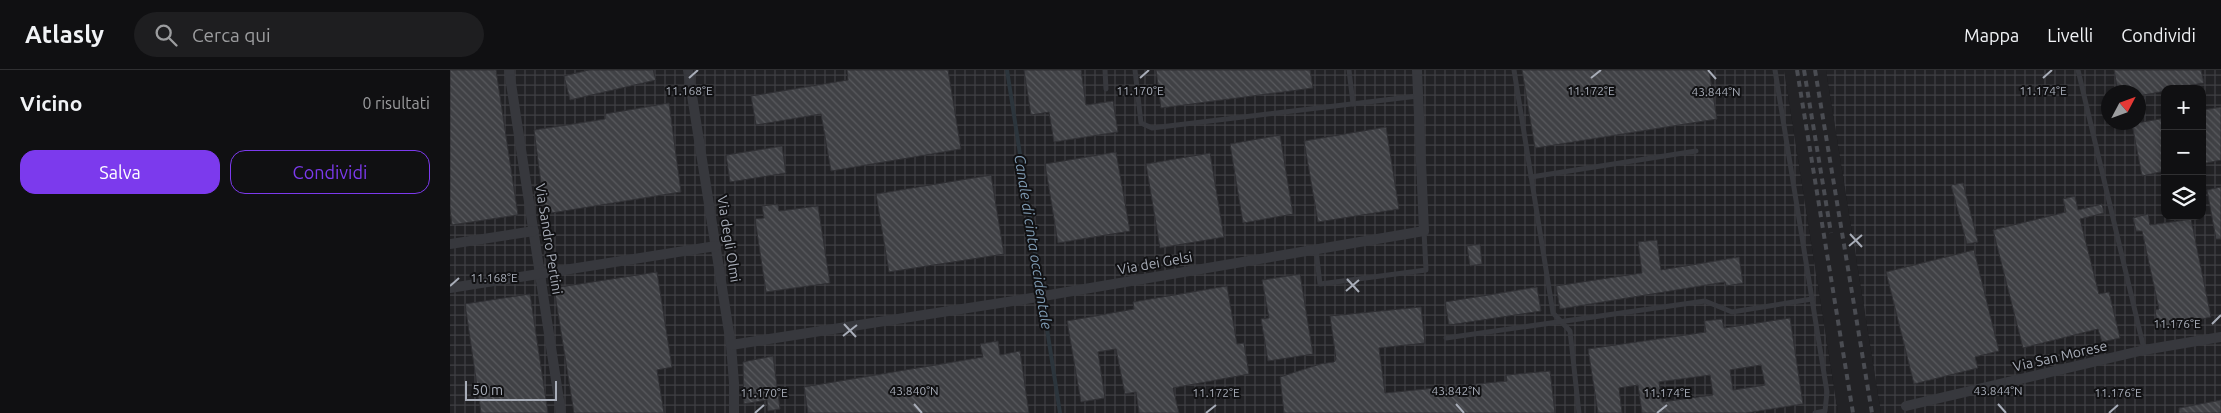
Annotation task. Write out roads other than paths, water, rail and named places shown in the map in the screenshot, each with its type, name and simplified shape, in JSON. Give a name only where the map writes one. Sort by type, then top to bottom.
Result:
[{"type":"street","name":"Via Sandro Pertini","points":[[509,70],[561,413]]},
{"type":"street","name":"Via degli Olmi","points":[[688,70],[731,345],[734,413]]},
{"type":"street","points":[[1417,70],[1424,231]]},
{"type":"street","name":"Via dei Gelsi","points":[[731,345],[1020,300],[1424,231]]},
{"type":"street","points":[[450,244],[534,232]]},
{"type":"street","points":[[450,288],[716,246]]},
{"type":"street","name":"Via San Morese","points":[[1906,406],[2144,350],[2221,337]]},
{"type":"lane","points":[[1105,70],[1106,89]]},
{"type":"lane","points":[[1135,70],[1141,123],[1152,128],[1418,96]]},
{"type":"lane","points":[[1349,70],[1353,104]]},
{"type":"lane","points":[[1514,70],[1553,313],[1570,331],[1580,413]]},
{"type":"lane","points":[[1775,70],[1827,392],[1825,411],[1815,413]]},
{"type":"lane","points":[[2078,70],[2144,350]]},
{"type":"lane","points":[[1531,177],[1696,151]]},
{"type":"lane","points":[[1316,250],[1320,284],[1426,270],[1424,231]]},
{"type":"lane","points":[[1446,338],[1704,301],[1732,312],[1812,299]]},
{"type":"waterway","name":"Canale di cinta occidentale","points":[[1007,70],[1060,413]]},
{"type":"railway","points":[[1797,70],[1853,413]]},
{"type":"railway","points":[[1804,70],[1831,233]]},
{"type":"railway","points":[[1815,70],[1872,413]]}]
